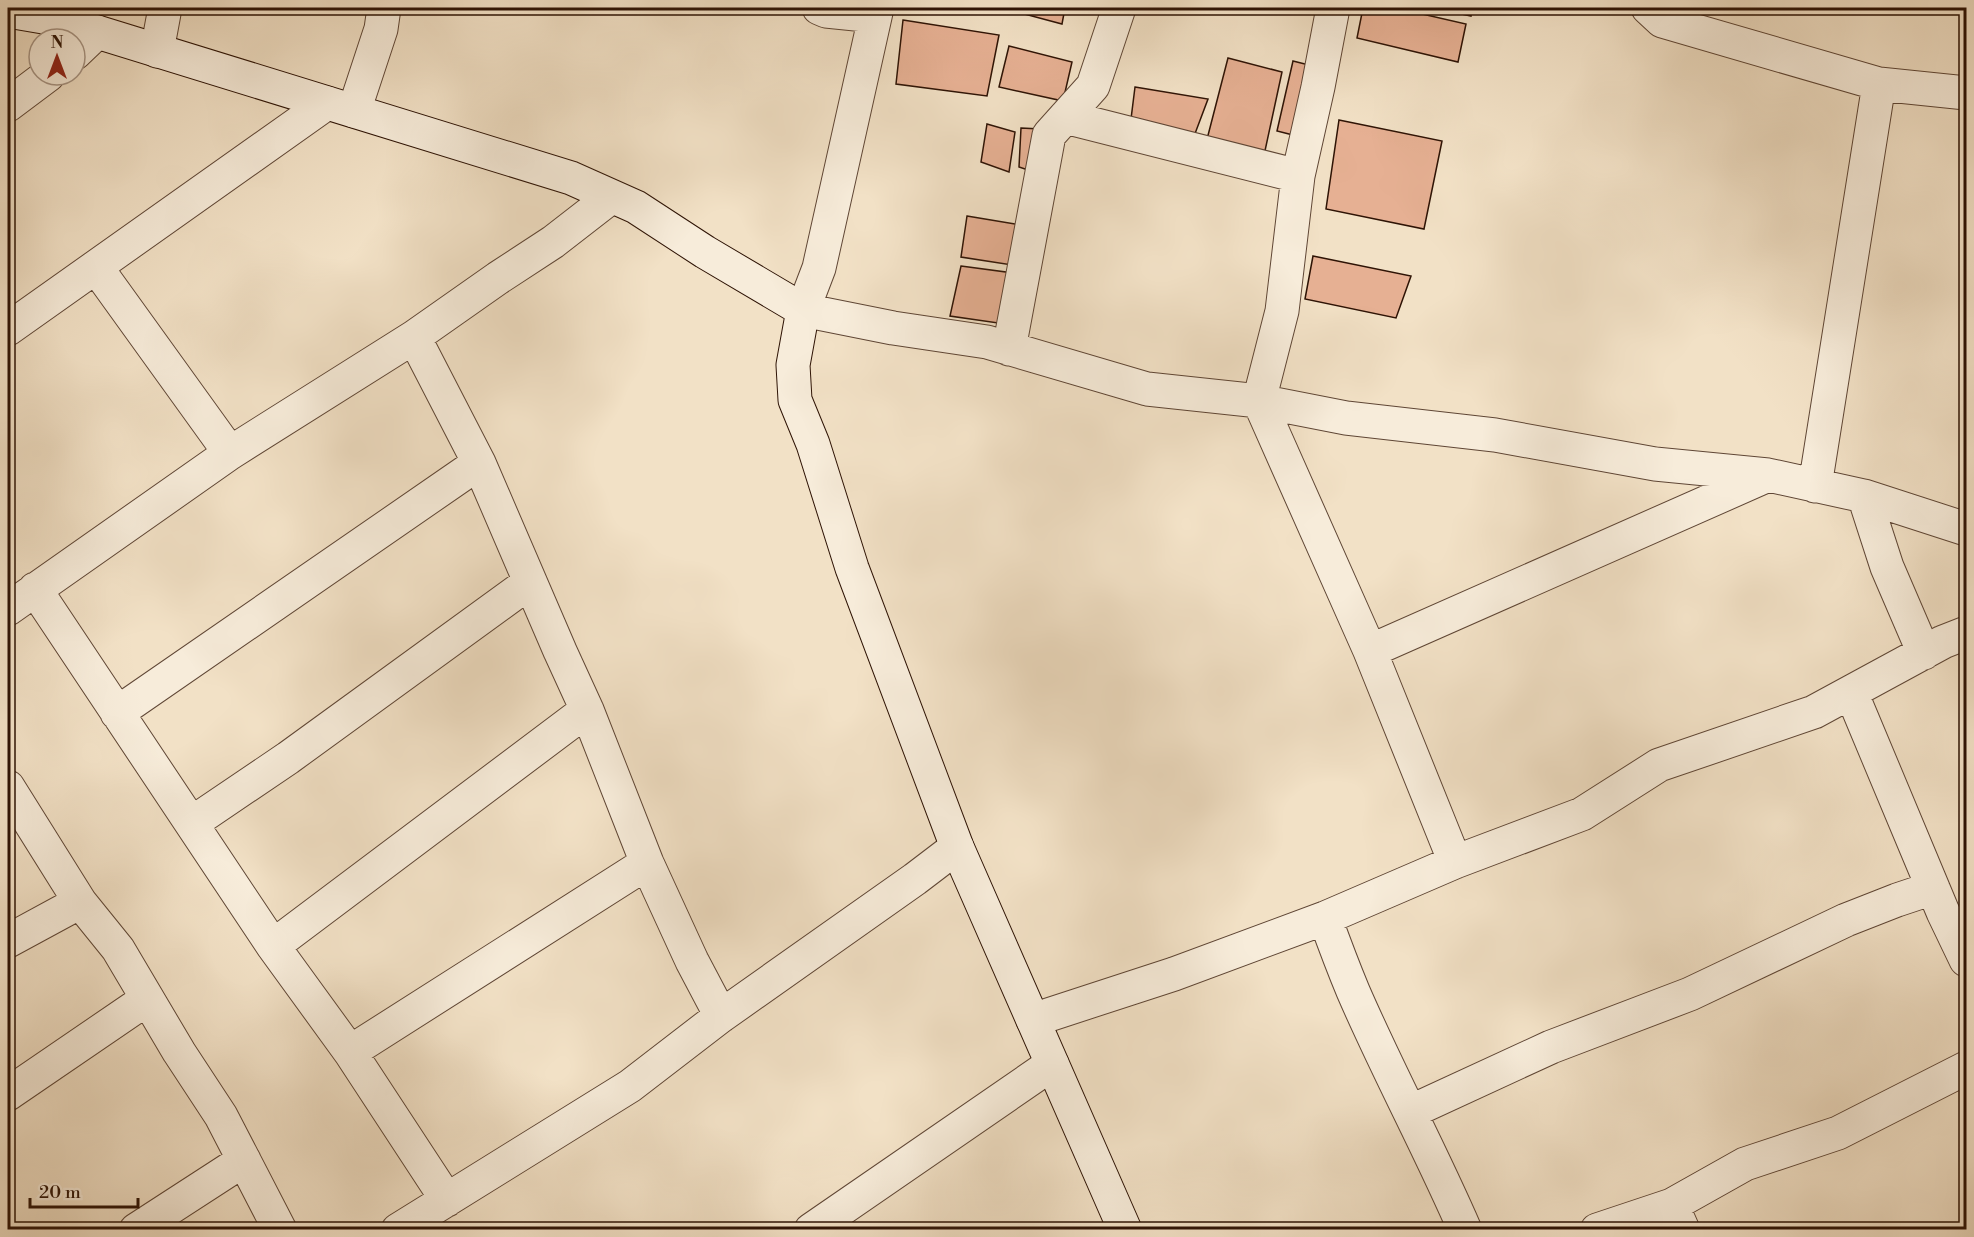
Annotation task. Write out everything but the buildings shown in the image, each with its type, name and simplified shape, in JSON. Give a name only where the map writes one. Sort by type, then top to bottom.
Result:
[{"type":"street","points":[[157,51],[165,8]]},
{"type":"street","points":[[8,329],[96,267],[341,107],[381,29],[384,8]]},
{"type":"street","points":[[819,8],[826,11],[876,12],[819,268],[803,310],[793,365],[795,400],[813,444],[852,568],[957,847],[1125,1230]]},
{"type":"street","points":[[1009,349],[1049,135],[1093,86],[1119,8]]},
{"type":"street","points":[[1333,8],[1298,176],[1282,311],[1259,401],[1370,651],[1455,862]]},
{"type":"street","points":[[1648,8],[1662,21],[1879,84],[1966,93]]},
{"type":"street","points":[[8,11],[55,19],[66,27]]},
{"type":"street","points":[[87,42],[157,51],[571,178],[636,207],[705,252],[803,310],[987,342],[1147,389],[1259,401],[1346,418],[1496,435],[1655,465],[1768,475],[1864,496],[1966,529]]},
{"type":"street","points":[[1815,486],[1879,84]]},
{"type":"street","points":[[8,105],[32,87]]},
{"type":"street","points":[[1065,117],[1298,176]]},
{"type":"street","points":[[8,609],[230,453],[414,336],[553,242],[611,196]]},
{"type":"street","points":[[96,267],[230,453]]},
{"type":"street","points":[[414,336],[479,463],[587,710],[647,863],[692,961],[721,1016]]},
{"type":"street","points":[[117,713],[479,463]]},
{"type":"street","points":[[1370,651],[1768,475]]},
{"type":"street","points":[[1864,496],[1887,567],[1924,653]]},
{"type":"street","points":[[192,823],[288,758],[530,582]]},
{"type":"street","points":[[35,589],[273,946],[350,1052],[447,1200]]},
{"type":"street","points":[[1033,1020],[1174,974],[1325,918],[1455,862],[1582,814],[1659,765],[1814,712],[1943,642],[1966,633]]},
{"type":"street","points":[[1851,692],[1933,888],[1966,960]]},
{"type":"street","points":[[273,946],[587,710]]},
{"type":"street","points":[[9,792],[80,902],[118,949],[221,1116],[280,1230]]},
{"type":"street","points":[[398,1230],[630,1086],[721,1016],[957,847]]},
{"type":"street","points":[[350,1052],[647,863]]},
{"type":"street","points":[[1410,1112],[1551,1047],[1690,994],[1846,920],[1933,888]]},
{"type":"street","points":[[8,941],[80,902]]},
{"type":"street","points":[[1325,918],[1353,990],[1436,1162],[1465,1230]]},
{"type":"street","points":[[8,1094],[147,999]]},
{"type":"street","points":[[811,1230],[1052,1064]]},
{"type":"street","points":[[1597,1230],[1678,1217],[1744,1164],[1838,1133],[1966,1068]]},
{"type":"street","points":[[135,1230],[244,1160]]}]
